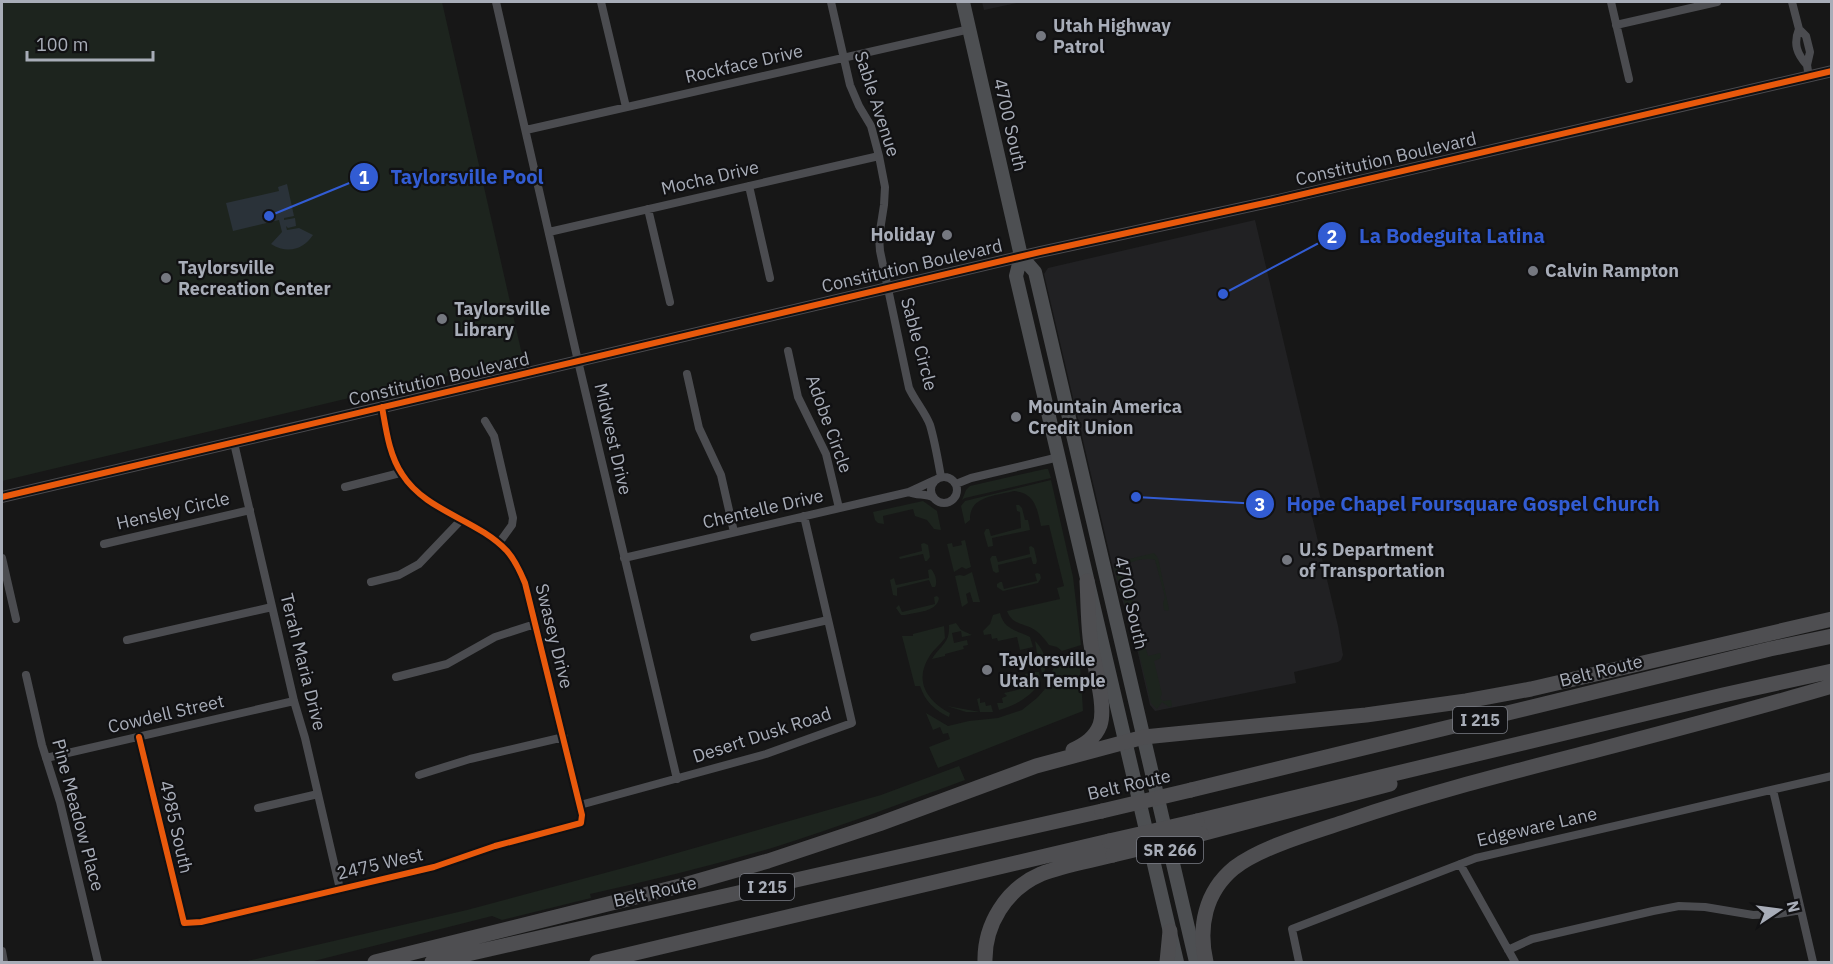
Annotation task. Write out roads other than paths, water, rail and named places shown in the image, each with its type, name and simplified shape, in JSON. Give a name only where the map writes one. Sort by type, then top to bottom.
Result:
[{"type":"highway","points":[[375,963],[684,885],[776,859],[879,825],[1036,766],[1085,744],[1093,737],[1100,723],[1101,704],[1089,636],[1087,581]]},
{"type":"highway","points":[[1036,766],[1144,737],[1366,715],[1532,689],[1832,619]]},
{"type":"highway","name":"Belt Route","points":[[432,963],[1102,811],[1832,636]]},
{"type":"highway","name":"I 215","points":[[597,963],[1111,848],[1444,762],[1832,671]]},
{"type":"highway","points":[[1206,963],[1202,933],[1209,900],[1222,880],[1245,860],[1258,854],[1406,801],[1832,687]]},
{"type":"highway","points":[[986,963],[988,937],[996,916],[1008,898],[1021,886],[1047,872],[1111,848]]},
{"type":"highway","points":[[1167,963],[1170,931]]},
{"type":"main road","name":"4700 South","points":[[963,2],[1021,256],[1016,276],[1177,963]]},
{"type":"main road","name":"Constitution Boulevard","points":[[2,497],[1021,256],[1289,197],[1808,71],[1832,71]]},
{"type":"main road","name":"4700 South","points":[[1021,256],[1035,272],[1196,963]]},
{"type":"street","name":"Midwest Drive","points":[[496,2],[677,779]]},
{"type":"street","points":[[601,2],[626,107]]},
{"type":"street","name":"Sable Avenue","points":[[831,2],[850,85],[871,126],[879,156],[885,187],[879,237],[887,288]]},
{"type":"street","points":[[1611,2],[1629,79]]},
{"type":"street","points":[[1616,25],[1717,2]]},
{"type":"street","points":[[1792,2],[1799,29],[1795,39],[1798,55],[1808,71]]},
{"type":"street","name":"Rockface Drive","points":[[526,130],[970,29]]},
{"type":"street","name":"Mocha Drive","points":[[549,232],[879,156]]},
{"type":"street","points":[[749,186],[770,278]]},
{"type":"street","points":[[648,209],[670,302]]},
{"type":"street","name":"Sable Circle","points":[[887,288],[909,388],[930,426],[938,479]]},
{"type":"street","name":"Adobe Circle","points":[[788,351],[798,397],[826,454],[839,508]]},
{"type":"street","points":[[687,374],[699,428],[721,475],[734,532]]},
{"type":"street","name":"Swasey Drive","points":[[382,407],[400,473],[419,494],[499,543],[514,560],[520,571],[536,624],[564,737],[582,814],[581,823]]},
{"type":"street","points":[[485,421],[494,436],[513,518],[512,525],[499,543]]},
{"type":"street","name":"Terah Maria Drive","points":[[234,443],[340,889]]},
{"type":"street","points":[[956,484],[967,479],[1059,458]]},
{"type":"street","points":[[345,487],[400,473]]},
{"type":"street","points":[[938,479],[952,479],[956,484],[957,494],[951,502],[940,502],[934,499],[931,492],[938,479]]},
{"type":"street","name":"Chentelle Drive","points":[[624,558],[909,492],[938,479]]},
{"type":"street","name":"Chentelle Drive","points":[[909,492],[934,499]]},
{"type":"street","name":"Hensley Circle","points":[[104,544],[250,510]]},
{"type":"street","name":"Desert Dusk Road","points":[[580,805],[786,748],[852,723],[804,516]]},
{"type":"street","points":[[371,582],[399,575],[419,564],[461,520]]},
{"type":"street","points":[[2,558],[4,577],[16,620]]},
{"type":"street","points":[[127,640],[272,607]]},
{"type":"street","points":[[754,637],[828,620]]},
{"type":"street","points":[[396,677],[447,664],[495,637],[536,624]]},
{"type":"street","name":"Pine Meadow Place","points":[[26,675],[46,758],[60,802],[98,963]]},
{"type":"street","name":"Cowdell Street","points":[[46,758],[294,701]]},
{"type":"street","name":"4985 South","points":[[140,737],[184,923]]},
{"type":"street","points":[[419,775],[470,759],[564,737]]},
{"type":"street","name":"Edgeware Lane","points":[[1299,963],[1292,929],[1460,864],[1490,854],[1832,776]]},
{"type":"street","points":[[1773,789],[1813,963]]},
{"type":"street","points":[[258,808],[318,794]]},
{"type":"street","name":"2475 West","points":[[184,923],[201,922],[434,867],[495,846],[581,823]]},
{"type":"street","points":[[1460,864],[1515,963]]},
{"type":"street","points":[[1508,950],[1532,939],[1673,907],[1692,906],[1759,915],[1801,910]]},
{"type":"street","points":[[2,951],[4,963]]},
{"type":"place","name":"Utah Highway Patrol","points":[[1041,36]]},
{"type":"place","name":"Taylorsville Pool","points":[[269,216]]},
{"type":"place","name":"Holiday","points":[[947,235]]},
{"type":"place","name":"Calvin Rampton","points":[[1533,271]]},
{"type":"place","name":"Taylorsville Recreation Center","points":[[166,278]]},
{"type":"place","name":"La Bodeguita Latina","points":[[1223,294]]},
{"type":"place","name":"Taylorsville Library","points":[[442,319]]},
{"type":"place","name":"Mountain America Credit Union","points":[[1016,417]]},
{"type":"place","name":"Hope Chapel Foursquare Gospel Church","points":[[1136,497]]},
{"type":"place","name":"U.S Department of Transportation","points":[[1287,560]]},
{"type":"place","name":"Taylorsville Utah Temple","points":[[987,670]]}]
